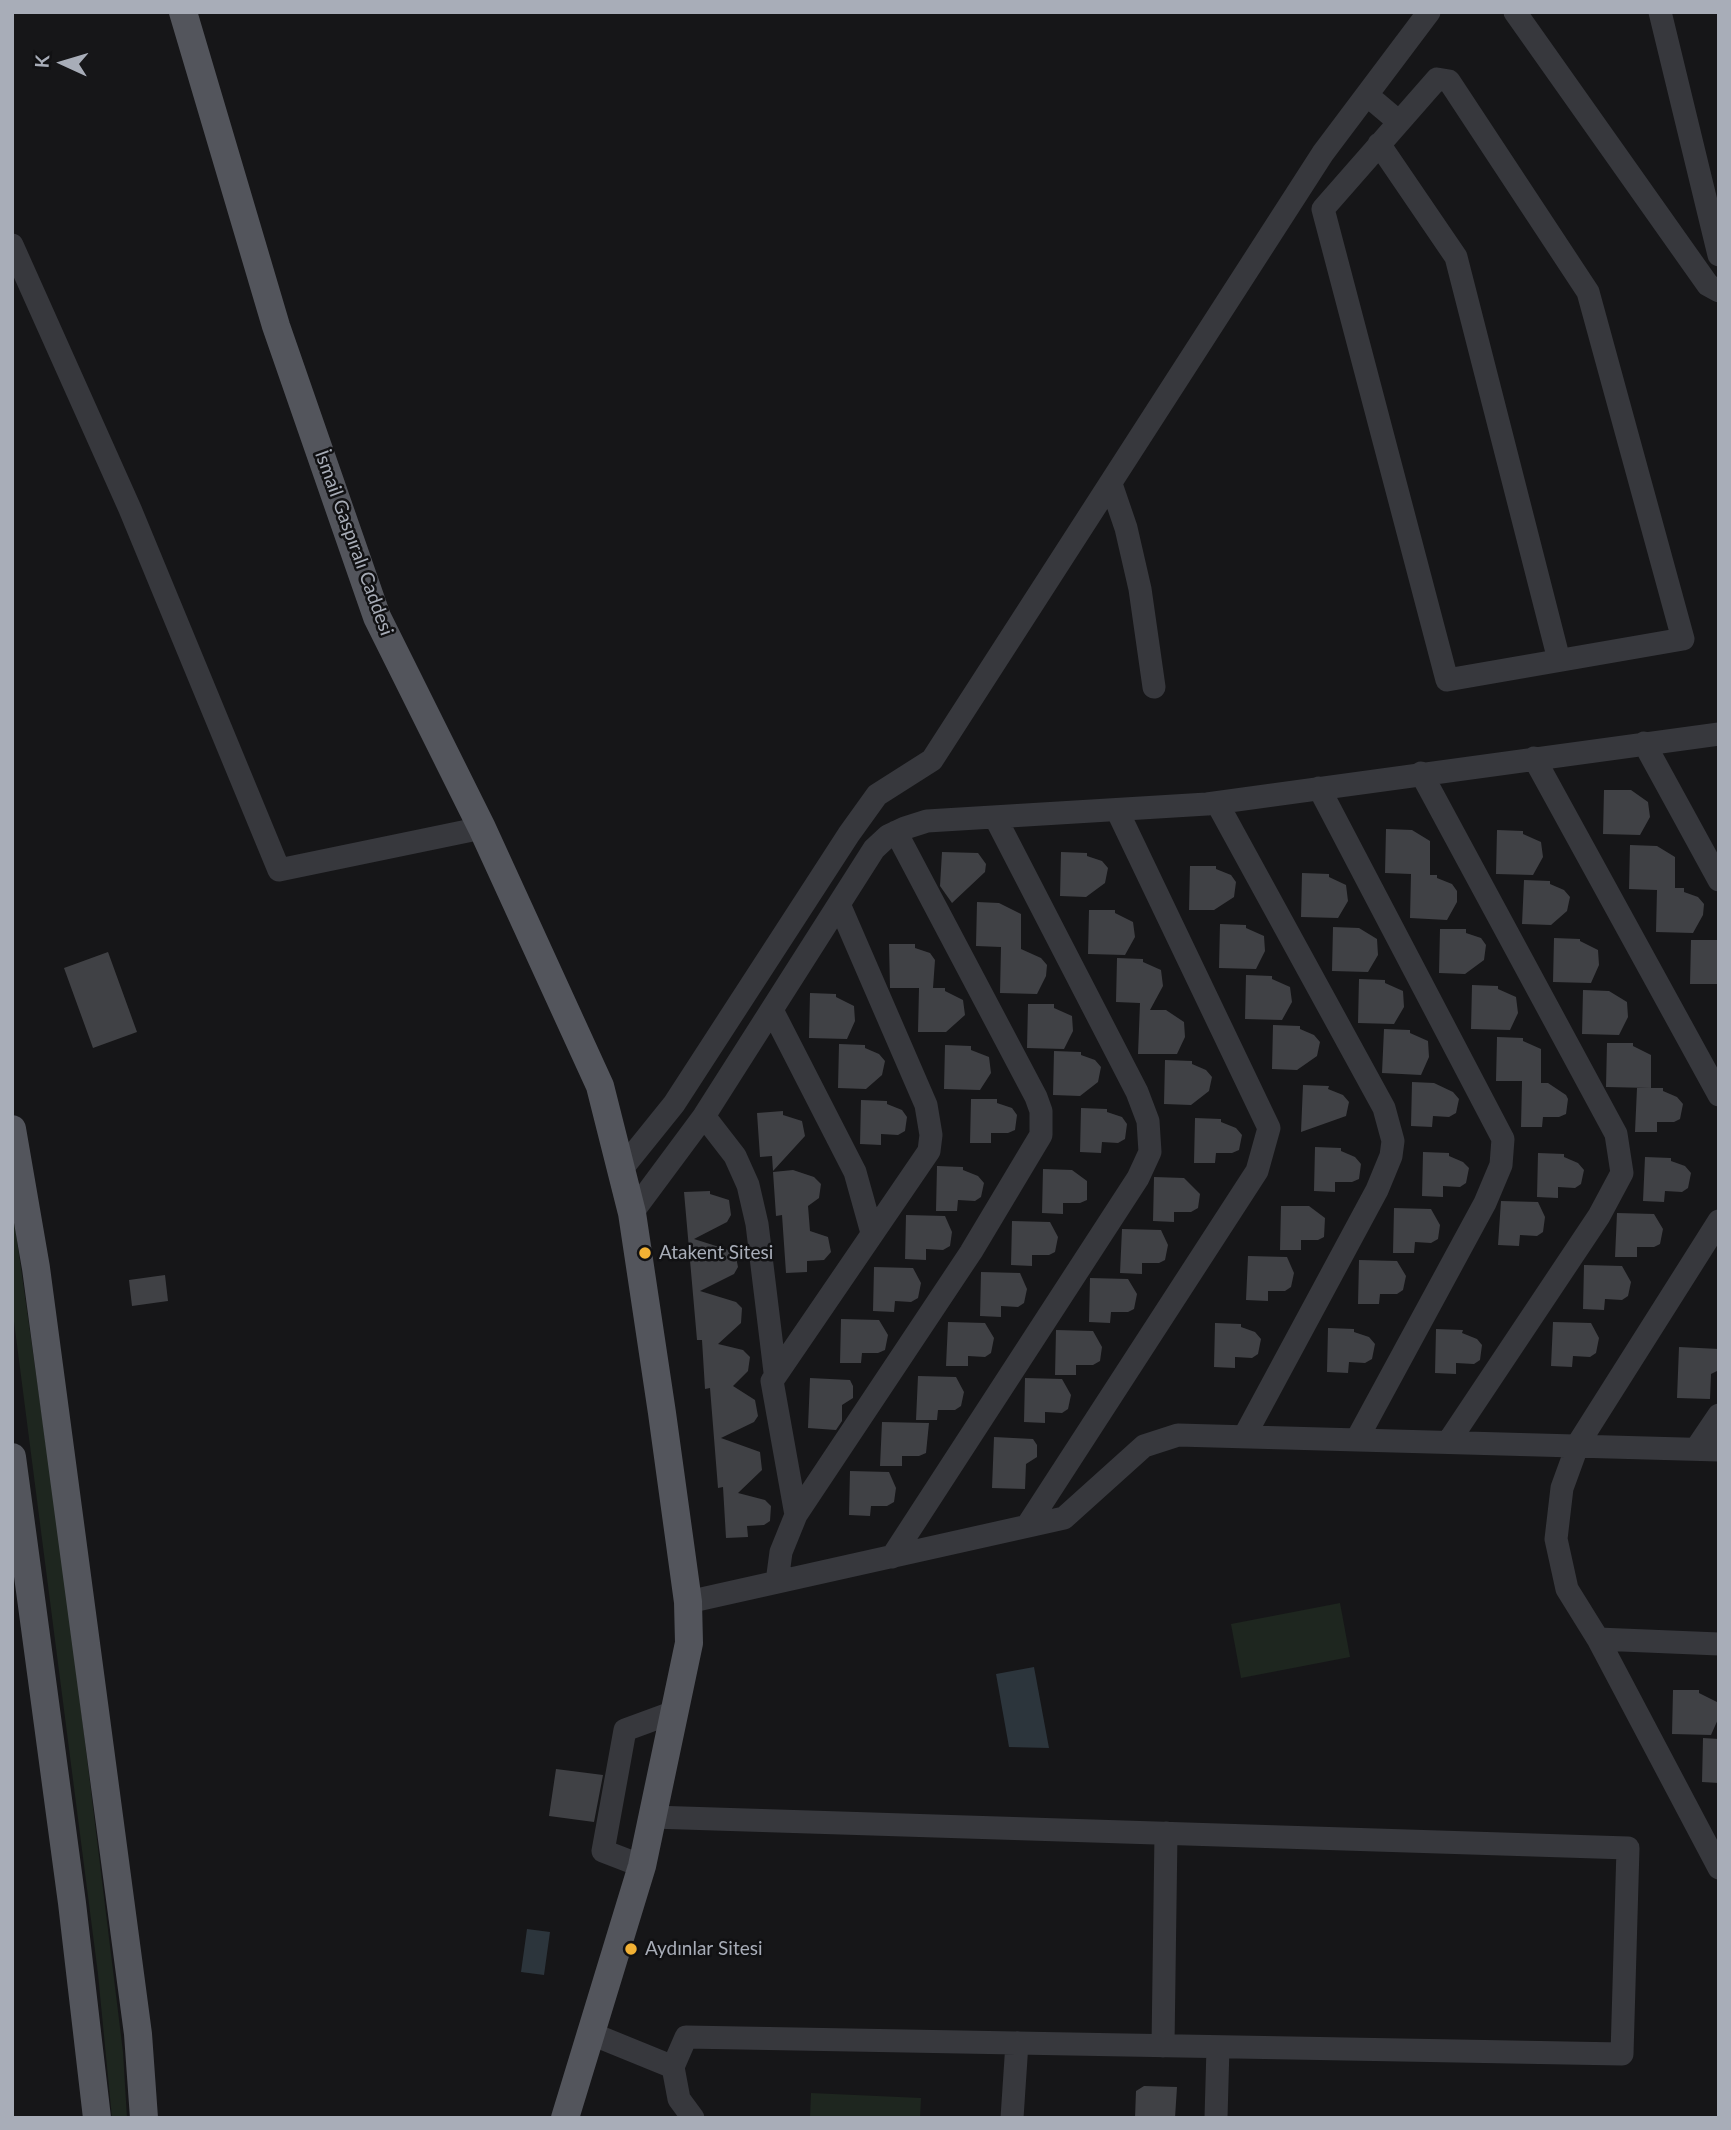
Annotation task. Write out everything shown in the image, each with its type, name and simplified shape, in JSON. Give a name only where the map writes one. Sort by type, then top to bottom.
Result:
[{"type":"main road","name":"İsmail Gaspıralı Caddesi","points":[[183,12],[275,326],[377,617],[482,828],[600,1086],[632,1213],[688,1602],[689,1643],[642,1866],[565,2118]]},
{"type":"main road","points":[[12,1129],[33,1245],[138,2035],[144,2118]]},
{"type":"main road","points":[[12,1457],[72,1903],[97,2118]]},
{"type":"street","points":[[620,1171],[674,1104],[877,795],[932,760],[1315,164],[1429,12]]},
{"type":"street","points":[[1515,12],[1708,285],[1719,291]]},
{"type":"street","points":[[1660,12],[1719,255]]},
{"type":"street","points":[[1437,79],[1449,81],[1588,292],[1683,639],[1447,680],[1323,209],[1379,144],[1437,79]]},
{"type":"street","points":[[1367,94],[1399,122]]},
{"type":"street","points":[[1379,144],[1456,257],[1559,660]]},
{"type":"street","points":[[12,245],[130,509],[279,870],[482,828]]},
{"type":"street","points":[[1111,484],[1126,528],[1140,589],[1154,687]]},
{"type":"street","points":[[632,1213],[704,1116],[874,849],[896,832],[927,821],[1217,803],[1719,734]]},
{"type":"street","points":[[1644,744],[1719,880]]},
{"type":"street","points":[[1534,758],[1719,1095]]},
{"type":"street","points":[[1421,773],[1616,1134],[1622,1173],[1599,1216],[1449,1441]]},
{"type":"street","points":[[1319,788],[1503,1139],[1501,1166],[1485,1203],[1357,1439]]},
{"type":"street","points":[[1217,803],[1384,1108],[1392,1141],[1389,1163],[1377,1190],[1244,1437]]},
{"type":"street","points":[[1027,1526],[1257,1171],[1269,1128],[1117,810]]},
{"type":"street","points":[[892,1557],[1138,1178],[1150,1152],[1148,1121],[1137,1093],[995,817]]},
{"type":"street","points":[[777,1582],[781,1552],[796,1515],[971,1252],[1041,1135],[1041,1111],[1036,1097],[896,832]]},
{"type":"street","points":[[796,1515],[772,1381],[775,1372],[929,1151],[930,1119],[839,904]]},
{"type":"street","points":[[772,1010],[855,1172],[872,1234]]},
{"type":"street","points":[[704,1116],[735,1156],[748,1185],[757,1224],[775,1372]]},
{"type":"street","points":[[1719,1221],[1578,1444],[1562,1488],[1556,1539],[1567,1589],[1598,1639],[1719,1868]]},
{"type":"street","points":[[688,1602],[1064,1518],[1135,1454],[1160,1438],[1178,1435],[1578,1444],[1708,1450],[1719,1415]]},
{"type":"street","points":[[1598,1639],[1719,1644]]},
{"type":"street","points":[[642,1866],[603,1851],[625,1730],[674,1712]]},
{"type":"street","points":[[652,1817],[1628,1848],[1622,2054],[686,2037],[673,2067],[679,2099],[693,2118]]},
{"type":"street","points":[[1163,2046],[1166,1833]]},
{"type":"street","points":[[592,2034],[673,2067]]},
{"type":"street","points":[[1012,2118],[1017,2043]]},
{"type":"street","points":[[1216,2118],[1218,2047]]},
{"type":"shaded area","points":[[12,1205],[64,1571],[123,2052],[127,2118],[112,2118],[98,1974],[12,1306]]},
{"type":"shaded area","points":[[1340,1603],[1350,1657],[1241,1678],[1231,1624]]},
{"type":"shaded area","points":[[1034,1667],[1049,1748],[1009,1747],[996,1674]]},
{"type":"shaded area","points":[[527,1929],[550,1932],[544,1975],[521,1972]]},
{"type":"shaded area","points":[[811,2093],[921,2098],[920,2118],[810,2118]]},
{"type":"building","points":[[1604,790],[1631,790],[1648,802],[1650,817],[1640,835],[1603,834]]},
{"type":"building","points":[[1386,829],[1412,830],[1430,841],[1430,875],[1437,875],[1437,878],[1452,884],[1457,891],[1457,902],[1447,920],[1410,918],[1411,874],[1385,873]]},
{"type":"building","points":[[1497,830],[1523,831],[1523,834],[1541,842],[1543,857],[1533,875],[1496,874]]},
{"type":"building","points":[[1630,845],[1657,846],[1675,857],[1675,888],[1684,888],[1684,892],[1698,897],[1704,904],[1703,915],[1693,933],[1656,932],[1657,890],[1629,889]]},
{"type":"building","points":[[942,852],[978,853],[986,864],[985,872],[952,903],[940,886]]},
{"type":"building","points":[[1061,852],[1087,853],[1087,856],[1102,861],[1108,868],[1105,883],[1086,897],[1060,896]]},
{"type":"building","points":[[1190,866],[1216,866],[1216,869],[1231,875],[1236,882],[1234,897],[1214,910],[1189,910]]},
{"type":"building","points":[[1302,873],[1329,874],[1329,877],[1346,885],[1348,901],[1338,918],[1301,917]]},
{"type":"building","points":[[1524,880],[1550,881],[1550,884],[1564,890],[1570,897],[1567,911],[1551,925],[1522,924]]},
{"type":"building","points":[[977,902],[999,903],[1021,914],[1021,949],[1041,958],[1047,965],[1046,976],[1037,994],[1000,993],[1001,947],[976,946]]},
{"type":"building","points":[[1089,910],[1115,910],[1115,913],[1133,922],[1135,937],[1125,955],[1088,954]]},
{"type":"building","points":[[1220,924],[1246,925],[1246,928],[1264,936],[1265,951],[1256,969],[1219,968]]},
{"type":"building","points":[[1333,927],[1359,928],[1377,939],[1378,955],[1368,972],[1332,971]]},
{"type":"building","points":[[1440,929],[1466,929],[1466,933],[1481,938],[1486,945],[1484,960],[1465,974],[1439,973]]},
{"type":"building","points":[[1554,938],[1580,939],[1598,950],[1599,965],[1591,983],[1553,982]]},
{"type":"building","points":[[1691,940],[1718,940],[1719,984],[1690,984]]},
{"type":"building","points":[[889,944],[915,944],[915,948],[930,953],[935,960],[933,988],[945,988],[945,991],[963,1000],[965,1015],[946,1032],[918,1032],[919,988],[890,988]]},
{"type":"building","points":[[108,952],[137,1032],[93,1048],[64,968]]},
{"type":"building","points":[[1117,958],[1143,959],[1143,962],[1161,970],[1163,986],[1150,1010],[1166,1010],[1184,1022],[1185,1037],[1177,1054],[1138,1054],[1140,1003],[1116,1002]]},
{"type":"building","points":[[1246,975],[1272,976],[1272,979],[1290,987],[1292,1002],[1282,1020],[1245,1019]]},
{"type":"building","points":[[1359,979],[1385,980],[1385,983],[1403,991],[1404,1007],[1394,1024],[1358,1023]]},
{"type":"building","points":[[1472,985],[1498,986],[1498,989],[1516,997],[1518,1013],[1510,1030],[1471,1029]]},
{"type":"building","points":[[1583,990],[1609,991],[1627,1002],[1628,1017],[1619,1035],[1582,1034]]},
{"type":"building","points":[[810,993],[836,994],[836,997],[854,1006],[855,1021],[847,1039],[809,1038]]},
{"type":"building","points":[[1028,1004],[1054,1004],[1054,1008],[1072,1016],[1073,1031],[1064,1049],[1027,1048]]},
{"type":"building","points":[[1273,1025],[1300,1026],[1300,1029],[1314,1035],[1320,1042],[1317,1056],[1297,1070],[1272,1069]]},
{"type":"building","points":[[1384,1029],[1410,1030],[1410,1033],[1428,1041],[1429,1057],[1421,1075],[1382,1073]]},
{"type":"building","points":[[1497,1037],[1523,1038],[1523,1041],[1541,1049],[1541,1083],[1548,1083],[1566,1095],[1566,1114],[1543,1117],[1542,1127],[1521,1127],[1522,1081],[1496,1081]]},
{"type":"building","points":[[1607,1043],[1633,1043],[1633,1046],[1651,1055],[1651,1088],[1606,1087]]},
{"type":"building","points":[[839,1044],[865,1045],[865,1048],[879,1054],[885,1061],[882,1075],[866,1089],[838,1088]]},
{"type":"building","points":[[945,1045],[971,1046],[971,1050],[989,1057],[991,1073],[980,1090],[944,1089]]},
{"type":"building","points":[[1054,1051],[1081,1052],[1081,1055],[1095,1060],[1101,1067],[1098,1082],[1080,1096],[1053,1095]]},
{"type":"building","points":[[1165,1060],[1192,1061],[1192,1064],[1206,1070],[1212,1077],[1209,1091],[1191,1105],[1164,1104]]},
{"type":"building","points":[[1412,1082],[1434,1083],[1453,1092],[1459,1099],[1456,1113],[1449,1117],[1433,1116],[1432,1127],[1411,1126]]},
{"type":"building","points":[[1303,1085],[1329,1086],[1328,1089],[1343,1095],[1349,1102],[1346,1116],[1301,1132]]},
{"type":"building","points":[[1637,1088],[1663,1088],[1663,1091],[1677,1097],[1683,1104],[1680,1119],[1674,1122],[1657,1122],[1657,1132],[1635,1132]]},
{"type":"building","points":[[971,1099],[997,1099],[997,1103],[1012,1108],[1017,1115],[1015,1130],[1008,1133],[991,1133],[991,1143],[970,1143]]},
{"type":"building","points":[[861,1100],[887,1101],[887,1104],[902,1110],[907,1117],[905,1131],[898,1135],[881,1134],[881,1145],[860,1144]]},
{"type":"building","points":[[1081,1108],[1107,1109],[1107,1112],[1122,1117],[1127,1124],[1125,1139],[1118,1143],[1102,1142],[1101,1153],[1080,1152]]},
{"type":"building","points":[[783,1111],[783,1115],[802,1121],[805,1136],[773,1171],[772,1156],[760,1157],[757,1113]]},
{"type":"building","points":[[1195,1118],[1221,1119],[1221,1122],[1236,1128],[1242,1135],[1239,1150],[1216,1153],[1215,1163],[1194,1163]]},
{"type":"building","points":[[1315,1147],[1341,1148],[1341,1151],[1355,1157],[1361,1164],[1359,1179],[1352,1182],[1335,1182],[1335,1192],[1314,1191]]},
{"type":"building","points":[[1423,1152],[1449,1153],[1449,1156],[1463,1162],[1469,1168],[1466,1183],[1460,1187],[1443,1186],[1443,1197],[1422,1196]]},
{"type":"building","points":[[1538,1153],[1564,1154],[1564,1157],[1578,1163],[1584,1170],[1581,1184],[1575,1188],[1558,1187],[1558,1198],[1537,1197]]},
{"type":"building","points":[[1645,1157],[1671,1158],[1671,1161],[1685,1166],[1691,1173],[1688,1188],[1682,1192],[1665,1191],[1664,1202],[1643,1201]]},
{"type":"building","points":[[937,1166],[963,1167],[963,1170],[978,1176],[984,1183],[981,1197],[975,1201],[958,1200],[957,1211],[936,1211]]},
{"type":"building","points":[[1043,1169],[1072,1170],[1087,1181],[1087,1200],[1080,1203],[1063,1203],[1063,1214],[1042,1213]]},
{"type":"building","points":[[793,1170],[814,1177],[821,1184],[819,1198],[808,1206],[810,1231],[828,1237],[831,1252],[824,1260],[807,1261],[807,1272],[786,1273],[782,1215],[776,1216],[773,1172]]},
{"type":"building","points":[[1154,1177],[1184,1178],[1200,1194],[1198,1208],[1191,1212],[1174,1212],[1174,1222],[1153,1221]]},
{"type":"building","points":[[710,1191],[710,1194],[729,1200],[731,1215],[727,1222],[694,1239],[735,1252],[738,1267],[734,1274],[700,1291],[736,1302],[742,1308],[741,1323],[718,1344],[743,1350],[750,1357],[748,1371],[733,1386],[755,1400],[758,1416],[754,1422],[721,1438],[760,1452],[762,1470],[738,1493],[765,1500],[771,1506],[770,1521],[764,1525],[747,1526],[748,1537],[726,1538],[723,1487],[718,1488],[710,1388],[705,1389],[702,1340],[697,1340],[684,1192]]},
{"type":"building","points":[[1501,1201],[1538,1202],[1545,1217],[1543,1232],[1537,1236],[1520,1235],[1519,1246],[1498,1245]]},
{"type":"building","points":[[1281,1206],[1309,1206],[1325,1218],[1324,1237],[1318,1240],[1301,1240],[1301,1250],[1280,1250]]},
{"type":"building","points":[[1394,1208],[1431,1209],[1440,1225],[1438,1239],[1431,1243],[1415,1242],[1414,1253],[1393,1253]]},
{"type":"building","points":[[1617,1213],[1654,1214],[1663,1229],[1660,1244],[1654,1247],[1637,1247],[1637,1257],[1615,1257]]},
{"type":"building","points":[[906,1215],[945,1216],[952,1232],[950,1246],[943,1250],[926,1249],[926,1260],[905,1259]]},
{"type":"building","points":[[1012,1221],[1050,1222],[1058,1237],[1055,1252],[1049,1255],[1032,1255],[1032,1266],[1011,1265]]},
{"type":"building","points":[[1122,1229],[1161,1230],[1168,1245],[1165,1260],[1159,1263],[1142,1263],[1142,1274],[1120,1273]]},
{"type":"building","points":[[1248,1256],[1287,1257],[1294,1273],[1291,1287],[1285,1291],[1268,1291],[1268,1301],[1246,1300]]},
{"type":"building","points":[[1359,1260],[1397,1261],[1406,1276],[1403,1290],[1397,1294],[1380,1294],[1379,1304],[1358,1304]]},
{"type":"building","points":[[1584,1265],[1622,1266],[1631,1282],[1628,1296],[1622,1300],[1605,1299],[1604,1310],[1583,1309]]},
{"type":"building","points":[[874,1267],[913,1268],[921,1283],[918,1298],[911,1302],[895,1301],[894,1312],[873,1311]]},
{"type":"building","points":[[981,1272],[1020,1273],[1027,1289],[1024,1303],[1018,1307],[1001,1306],[1001,1317],[980,1316]]},
{"type":"building","points":[[165,1275],[168,1301],[132,1306],[129,1280]]},
{"type":"building","points":[[1090,1278],[1128,1279],[1137,1294],[1134,1309],[1128,1312],[1111,1312],[1110,1323],[1089,1322]]},
{"type":"building","points":[[841,1319],[879,1320],[888,1335],[885,1350],[862,1353],[861,1363],[840,1363]]},
{"type":"building","points":[[948,1322],[985,1323],[994,1338],[991,1353],[985,1357],[968,1356],[968,1366],[946,1366]]},
{"type":"building","points":[[1553,1322],[1591,1323],[1599,1338],[1596,1353],[1590,1357],[1573,1356],[1572,1367],[1551,1366]]},
{"type":"building","points":[[1215,1323],[1241,1324],[1241,1327],[1255,1332],[1261,1339],[1258,1354],[1252,1358],[1235,1357],[1235,1368],[1214,1367]]},
{"type":"building","points":[[1328,1328],[1354,1329],[1354,1332],[1369,1337],[1375,1344],[1372,1359],[1365,1363],[1349,1362],[1348,1373],[1327,1372]]},
{"type":"building","points":[[1436,1329],[1463,1330],[1462,1333],[1477,1339],[1482,1345],[1480,1360],[1474,1364],[1456,1363],[1456,1374],[1435,1373]]},
{"type":"building","points":[[1056,1330],[1093,1331],[1102,1347],[1100,1361],[1093,1365],[1076,1365],[1076,1375],[1055,1375]]},
{"type":"building","points":[[1679,1347],[1719,1349],[1719,1370],[1711,1374],[1710,1399],[1677,1398]]},
{"type":"building","points":[[918,1376],[956,1377],[964,1392],[961,1406],[955,1410],[938,1410],[937,1420],[916,1420]]},
{"type":"building","points":[[810,1378],[850,1380],[853,1386],[853,1398],[842,1405],[842,1421],[836,1430],[808,1428]]},
{"type":"building","points":[[1025,1378],[1062,1379],[1071,1395],[1068,1409],[1062,1413],[1045,1412],[1045,1423],[1024,1422]]},
{"type":"building","points":[[882,1422],[929,1423],[926,1453],[919,1456],[902,1456],[902,1466],[880,1466]]},
{"type":"building","points":[[994,1437],[1033,1439],[1037,1445],[1037,1457],[1026,1464],[1025,1489],[992,1488]]},
{"type":"building","points":[[850,1471],[889,1472],[896,1488],[894,1502],[887,1506],[871,1506],[870,1516],[849,1515]]},
{"type":"building","points":[[1673,1690],[1699,1690],[1699,1693],[1719,1703],[1719,1717],[1711,1735],[1672,1734]]},
{"type":"building","points":[[1703,1738],[1719,1739],[1719,1783],[1702,1782]]},
{"type":"building","points":[[556,1769],[603,1775],[594,1822],[549,1816]]},
{"type":"building","points":[[1144,2086],[1177,2087],[1175,2118],[1135,2118],[1136,2091]]},
{"type":"place","name":"Atakent Sitesi","points":[[645,1253]]},
{"type":"place","name":"Aydınlar Sitesi","points":[[631,1949]]}]
